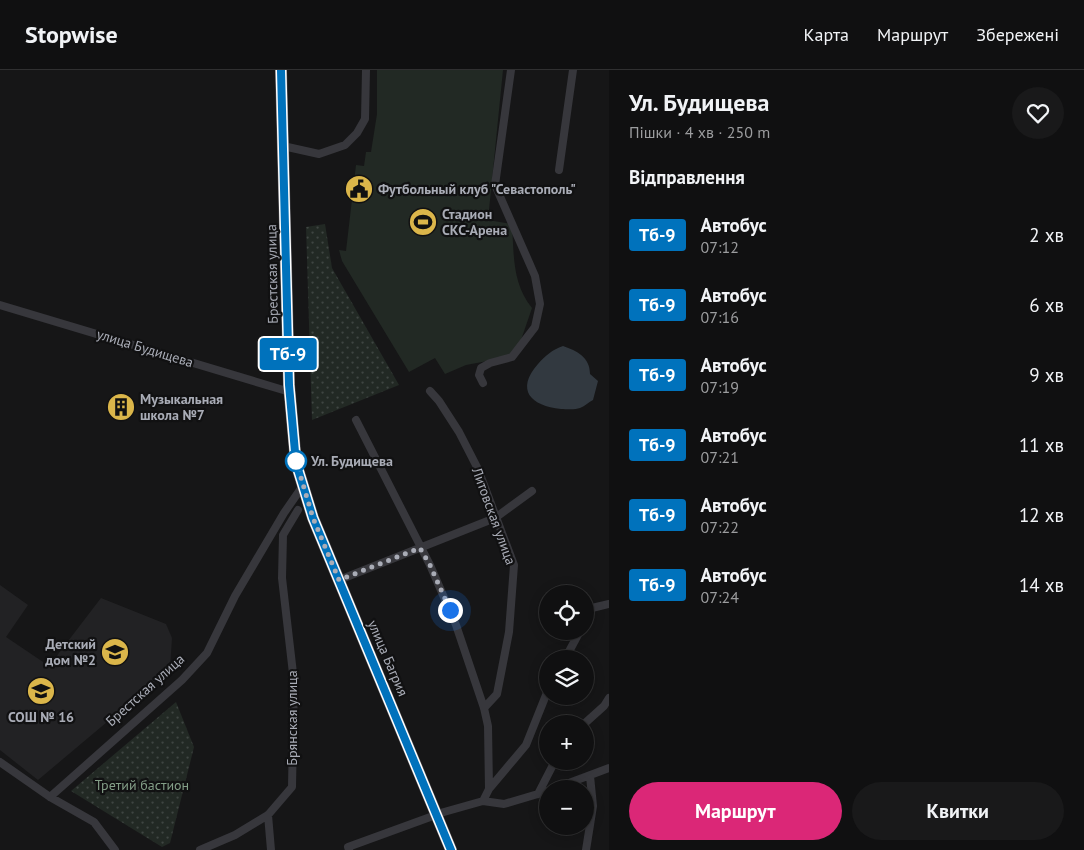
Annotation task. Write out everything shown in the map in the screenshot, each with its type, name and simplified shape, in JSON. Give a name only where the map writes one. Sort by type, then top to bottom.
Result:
[{"type":"main road","name":"Брестская улица","points":[[281,70],[290,392],[296,463],[301,482]]},
{"type":"main road","name":"улица Багрия","points":[[301,482],[339,580],[451,850]]},
{"type":"street","points":[[283,146],[319,154],[345,145],[357,133],[365,120],[366,70]]},
{"type":"street","points":[[483,383],[479,375],[481,368],[490,363],[512,358],[524,344],[535,327],[540,304],[535,276],[495,185],[510,70]]},
{"type":"street","points":[[559,170],[573,70]]},
{"type":"street","name":"улица Будищева","points":[[0,305],[290,392]]},
{"type":"street","name":"Литовская улица","points":[[430,391],[439,401],[459,432],[478,469],[514,565],[509,632],[498,685],[496,694],[484,708]]},
{"type":"street","points":[[356,420],[430,565],[456,625],[484,708],[488,726],[489,789]]},
{"type":"street","name":"Брестская улица","points":[[50,797],[182,680],[207,653],[236,596],[301,482]]},
{"type":"street","points":[[339,580],[495,518],[532,491]]},
{"type":"street","name":"Брянская улица","points":[[200,850],[236,835],[268,815],[292,787],[294,682],[282,578],[284,535],[298,510]]},
{"type":"street","points":[[594,607],[609,604]]},
{"type":"street","points":[[594,715],[604,706],[609,698]]},
{"type":"street","points":[[483,801],[489,789],[526,745],[542,705]]},
{"type":"street","points":[[0,762],[50,797],[94,822],[115,850]]},
{"type":"street","points":[[579,780],[609,768]]},
{"type":"street","points":[[349,849],[436,816],[483,801],[504,804],[538,794],[550,770]]},
{"type":"street","points":[[586,850],[593,806],[590,776]]},
{"type":"street","points":[[268,815],[272,850]]},
{"type":"shaded area","points":[[563,346],[573,350],[585,359],[588,363],[590,374],[598,381],[593,400],[578,409],[561,409],[542,404],[534,400],[527,389],[531,373],[538,364],[549,353]]},
{"type":"shaded area","points":[[0,585],[28,605],[6,637],[49,666],[101,598],[166,624],[172,638],[170,669],[38,780],[0,750]]},
{"type":"green space","name":"Стадион СКС-Арена","points":[[377,70],[503,70],[488,220],[512,224],[517,279],[525,298],[532,308],[521,340],[509,357],[466,365],[445,374],[435,358],[409,372],[342,261],[339,250],[346,251],[356,165],[364,166],[366,152],[371,152],[377,114]]},
{"type":"green space","points":[[325,224],[332,268],[399,385],[312,420],[306,227]]},
{"type":"green space","name":"Третий бастион","points":[[176,702],[194,747],[170,843],[162,847],[71,791]]},
{"type":"bus line","name":"Тб-9","points":[[281,70],[289,385],[296,463],[313,518],[451,850]]},
{"type":"place","name":"Футбольный клуб \"Севастополь\"","points":[[359,189]]},
{"type":"place","name":"Стадион СКС-Арена","points":[[423,222]]},
{"type":"place","name":"Музыкальная школа №7","points":[[121,407]]},
{"type":"place","name":"Ул. Будищева","points":[[296,461]]},
{"type":"place","name":"Детский дом №2","points":[[115,652]]},
{"type":"place","name":"СОШ № 16","points":[[41,691]]},
{"type":"route","points":[[296,461],[313,518],[339,580],[420,548],[430,565],[450,610]]}]
